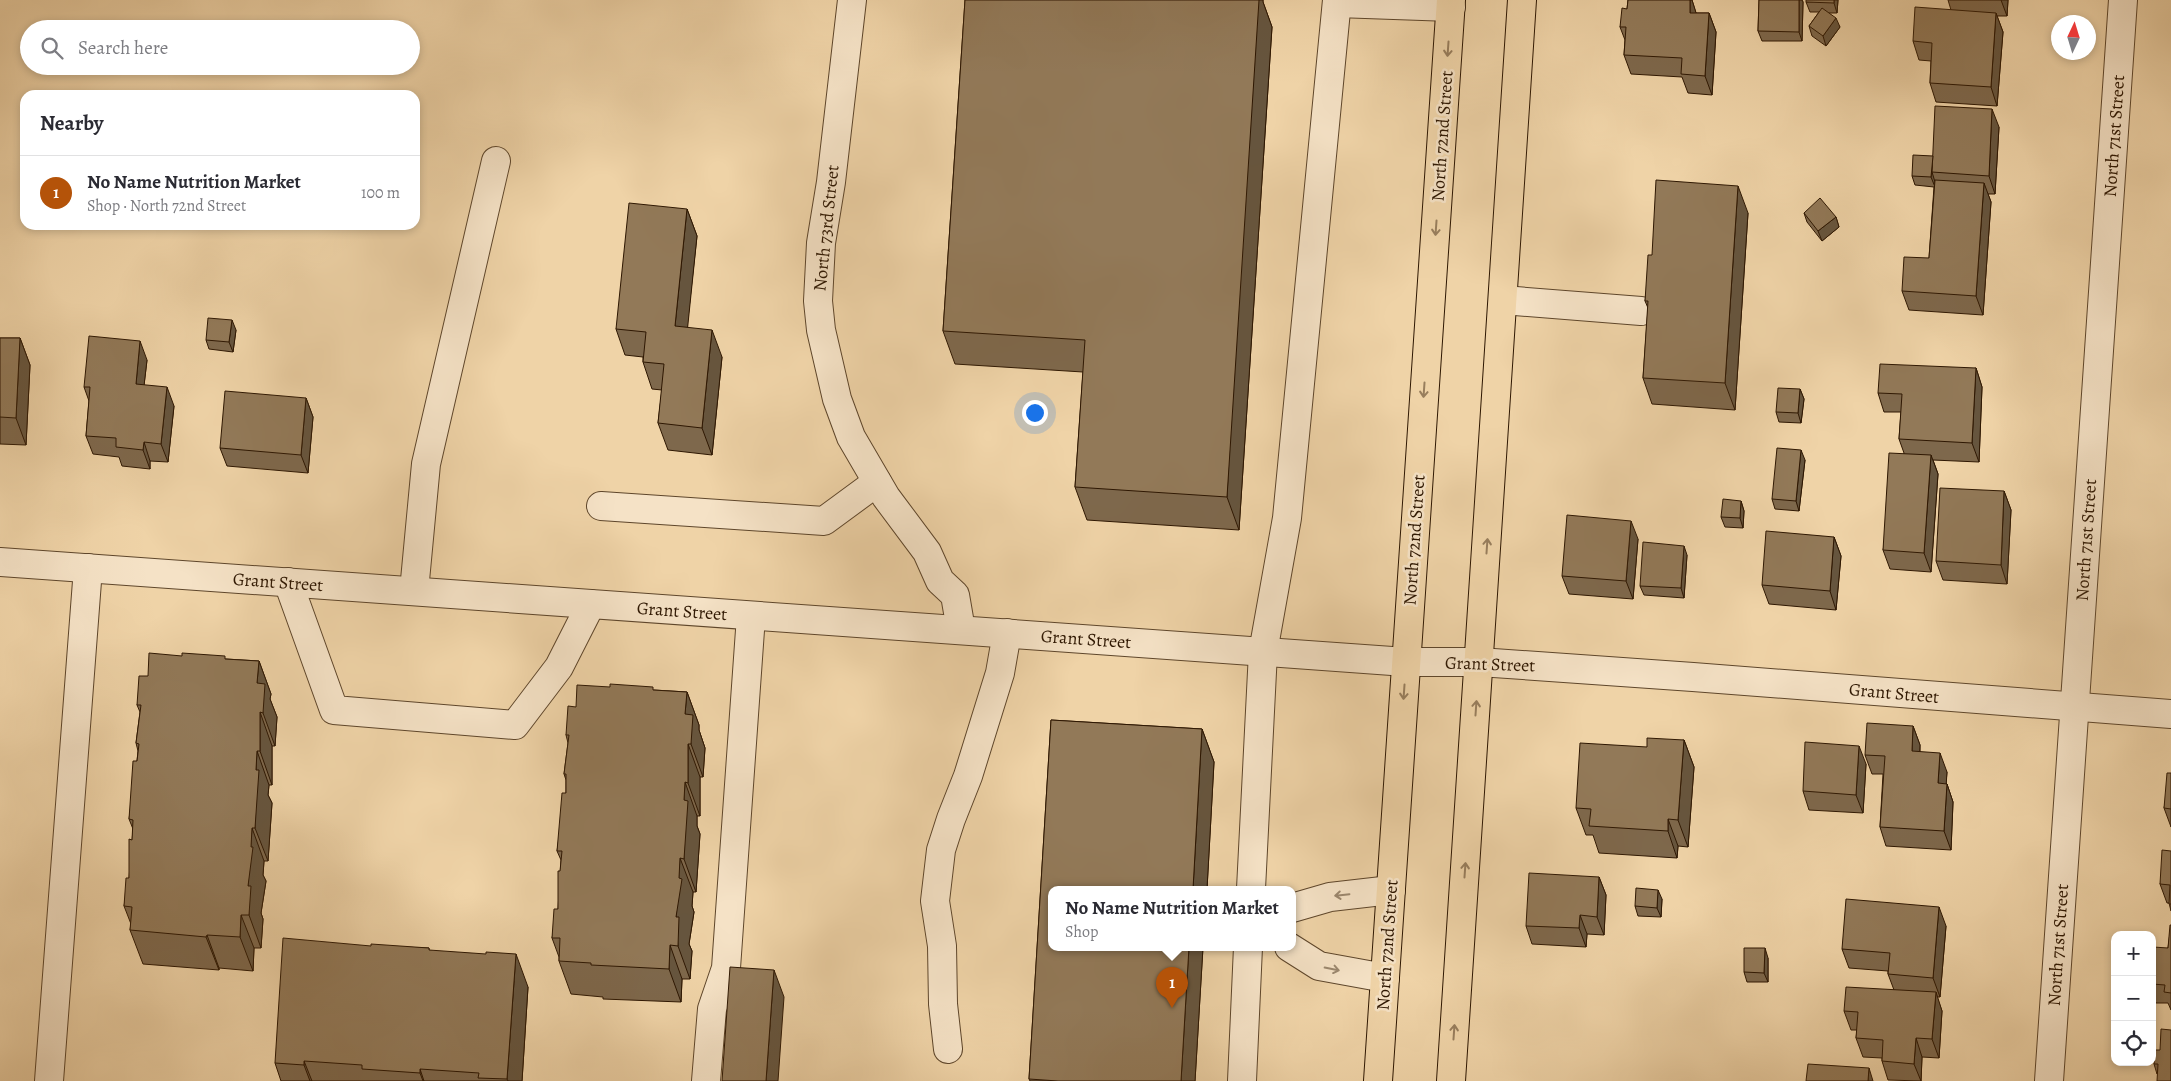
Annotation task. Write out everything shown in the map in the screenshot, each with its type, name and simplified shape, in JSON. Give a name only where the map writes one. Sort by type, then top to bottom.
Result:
[{"type":"main road","points":[[1451,1081],[1522,0]]},
{"type":"main road","name":"North 72nd Street","points":[[1378,1081],[1451,4]]},
{"type":"street","name":"North 73rd Street","points":[[852,0],[831,182],[821,243],[818,301],[821,330],[837,399],[851,437],[877,482],[927,552],[940,581],[955,595],[961,630]]},
{"type":"street","name":"North 71st Street","points":[[2049,1081],[2123,0]]},
{"type":"street","points":[[1251,886],[1263,652],[1287,518],[1337,2],[1451,4]]},
{"type":"street","points":[[414,591],[426,464],[496,161]]},
{"type":"street","points":[[1503,300],[1641,311]]},
{"type":"street","points":[[601,506],[824,521],[877,482]]},
{"type":"street","name":"Grant Street","points":[[0,562],[1406,662],[1479,662],[1693,676],[2171,714]]},
{"type":"street","points":[[49,1081],[88,568]]},
{"type":"street","points":[[288,582],[334,710],[515,725],[559,667],[591,604]]},
{"type":"street","points":[[706,1081],[712,1009],[726,968],[751,616]]},
{"type":"street","points":[[948,1049],[942,946],[935,901],[941,850],[968,776],[1000,672],[1007,633]]},
{"type":"street","points":[[1296,907],[1330,897],[1391,890]]},
{"type":"street","points":[[1242,1081],[1248,951]]},
{"type":"street","points":[[1295,951],[1319,966],[1385,978]]},
{"type":"building","points":[[965,0],[1259,0],[1227,497],[1075,487],[1085,340],[943,331]]},
{"type":"building","points":[[1628,0],[1690,0],[1690,13],[1709,13],[1705,76],[1681,74],[1682,58],[1624,55],[1626,27],[1620,27],[1622,8],[1627,9]]},
{"type":"building","points":[[1759,0],[1799,0],[1799,32],[1758,31]]},
{"type":"building","points":[[1806,0],[1834,0],[1834,3],[1806,2]]},
{"type":"building","points":[[1915,7],[1996,13],[1991,87],[1930,83],[1932,43],[1913,41]]},
{"type":"building","points":[[1822,8],[1836,18],[1823,36],[1809,26]]},
{"type":"building","points":[[1935,106],[1992,109],[1989,176],[1932,172]]},
{"type":"building","points":[[1913,155],[1933,156],[1931,177],[1912,176]]},
{"type":"building","points":[[1656,180],[1738,186],[1725,383],[1643,378],[1648,301],[1645,301],[1648,255],[1652,255]]},
{"type":"building","points":[[1935,180],[1984,183],[1976,296],[1902,291],[1904,257],[1929,258]]},
{"type":"building","points":[[1820,198],[1836,217],[1818,231],[1804,213]]},
{"type":"building","points":[[629,203],[687,209],[675,326],[712,330],[702,428],[658,423],[664,364],[643,362],[646,332],[616,329]]},
{"type":"building","points":[[208,318],[232,320],[229,342],[206,340]]},
{"type":"building","points":[[89,336],[140,341],[136,384],[167,387],[161,444],[144,442],[143,450],[116,447],[116,438],[86,436],[90,387],[84,387]]},
{"type":"building","points":[[0,338],[20,338],[16,418],[0,417]]},
{"type":"building","points":[[1880,364],[1976,368],[1972,443],[1899,439],[1902,394],[1878,393]]},
{"type":"building","points":[[1778,388],[1800,389],[1798,413],[1776,412]]},
{"type":"building","points":[[225,391],[306,398],[301,455],[220,448]]},
{"type":"building","points":[[1777,448],[1801,450],[1796,501],[1772,499]]},
{"type":"building","points":[[1889,453],[1931,455],[1924,553],[1883,550]]},
{"type":"building","points":[[1940,488],[2004,491],[2001,565],[1936,561]]},
{"type":"building","points":[[1723,499],[1741,501],[1740,518],[1721,517]]},
{"type":"building","points":[[1567,515],[1631,521],[1626,581],[1562,576]]},
{"type":"building","points":[[1766,531],[1834,537],[1830,591],[1762,585]]},
{"type":"building","points":[[1643,542],[1684,546],[1681,588],[1640,586]]},
{"type":"building","points":[[149,653],[182,656],[182,653],[225,656],[225,659],[259,661],[257,683],[265,684],[263,713],[260,712],[260,751],[257,751],[256,770],[259,770],[248,886],[251,886],[249,915],[241,915],[240,937],[207,935],[206,937],[130,930],[132,907],[124,906],[126,878],[129,878],[129,839],[132,840],[133,820],[129,819],[133,761],[137,761],[139,744],[136,743],[141,705],[137,705],[139,676],[148,676]]},
{"type":"building","points":[[610,684],[653,687],[653,690],[687,692],[685,714],[693,715],[691,744],[688,744],[688,783],[685,782],[684,800],[688,801],[684,859],[680,858],[679,878],[682,879],[676,917],[679,917],[678,946],[670,945],[669,969],[591,965],[591,963],[559,961],[560,938],[552,938],[554,909],[558,909],[558,871],[560,871],[562,851],[557,851],[562,793],[566,793],[566,774],[564,774],[569,735],[566,735],[568,706],[576,707],[577,685],[610,687]]},
{"type":"building","points":[[1051,720],[1202,729],[1193,886],[1048,886],[1048,951],[1189,951],[1181,1081],[1058,1081],[1029,1079]]},
{"type":"building","points":[[1867,723],[1913,726],[1912,751],[1940,753],[1938,783],[1947,784],[1944,831],[1880,827],[1885,756],[1865,755]]},
{"type":"building","points":[[1647,738],[1684,740],[1678,820],[1668,819],[1668,831],[1589,826],[1591,809],[1576,808],[1580,743],[1647,747]]},
{"type":"building","points":[[1805,742],[1859,746],[1856,795],[1803,791]]},
{"type":"building","points":[[2167,773],[2171,773],[2171,809],[2164,808]]},
{"type":"building","points":[[2162,850],[2171,851],[2171,904],[2169,904],[2170,885],[2160,884]]},
{"type":"building","points":[[1529,873],[1599,877],[1597,917],[1580,915],[1579,928],[1526,926]]},
{"type":"building","points":[[1636,888],[1658,890],[1657,908],[1635,906]]},
{"type":"building","points":[[1846,899],[1939,907],[1933,978],[1888,974],[1890,953],[1842,949]]},
{"type":"building","points":[[2171,925],[2171,993],[2164,992],[2165,985],[2156,984],[2156,947],[2168,948]]},
{"type":"building","points":[[283,938],[371,946],[371,944],[429,948],[429,950],[486,954],[486,952],[516,954],[507,1079],[478,1078],[479,1073],[420,1069],[420,1073],[362,1069],[362,1065],[304,1061],[304,1065],[275,1063]]},
{"type":"building","points":[[1744,948],[1765,948],[1764,973],[1744,972]]},
{"type":"building","points":[[730,967],[774,970],[766,1081],[722,1081]]},
{"type":"building","points":[[1846,987],[1936,992],[1932,1039],[1916,1038],[1914,1064],[1882,1061],[1883,1040],[1856,1038],[1858,1012],[1844,1011]]},
{"type":"building","points":[[2161,1029],[2171,1030],[2171,1081],[2157,1081],[2158,1064],[2156,1064],[2156,1050],[2160,1050]]},
{"type":"building","points":[[1808,1064],[1869,1068],[1868,1081],[1806,1081]]},
{"type":"place","name":"No Name Nutrition Market","points":[[1172,1008]]}]
